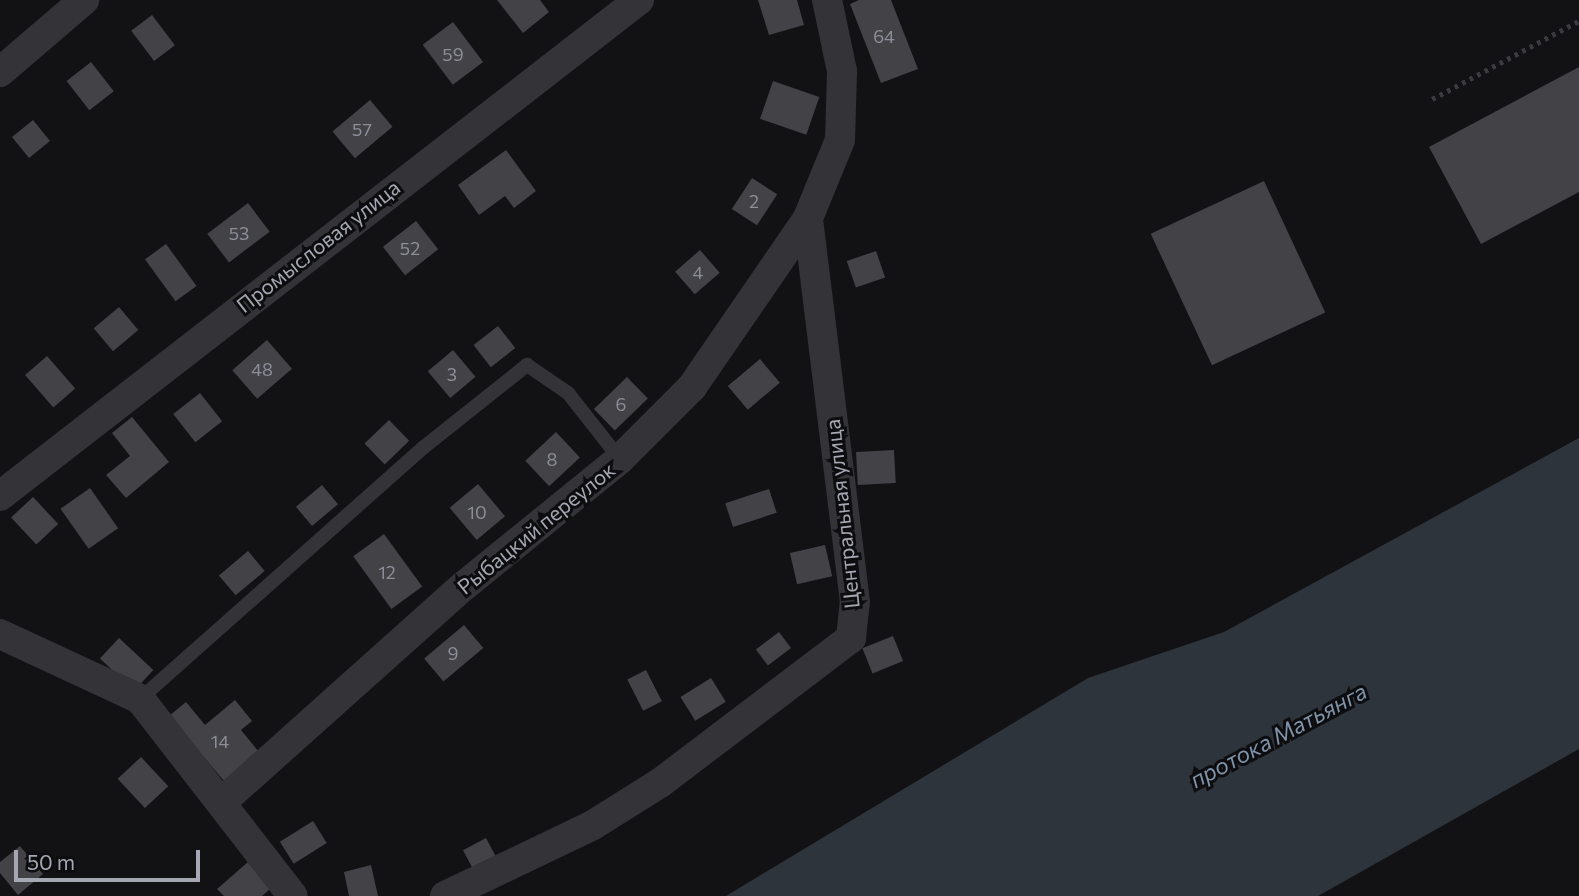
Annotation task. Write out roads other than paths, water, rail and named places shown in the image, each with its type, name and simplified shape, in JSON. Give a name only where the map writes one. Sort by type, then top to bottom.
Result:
[{"type":"street","points":[[0,72],[84,0]]},
{"type":"street","name":"Промысловая улица","points":[[0,496],[639,0]]},
{"type":"street","name":"Центральная улица","points":[[445,896],[593,825],[660,783],[851,638],[855,602],[808,218],[841,140],[842,71],[827,0]]},
{"type":"street","name":"Рыбацкий переулок","points":[[223,801],[465,585],[620,459],[692,387],[808,218]]},
{"type":"street","points":[[0,634],[140,699],[223,801],[293,896]]},
{"type":"lane","points":[[140,699],[424,447],[527,365],[568,393],[620,459]]},
{"type":"water","name":"протока Матьянга","points":[[1579,438],[1579,749],[1318,896],[726,896],[1088,678],[1224,632]]}]
